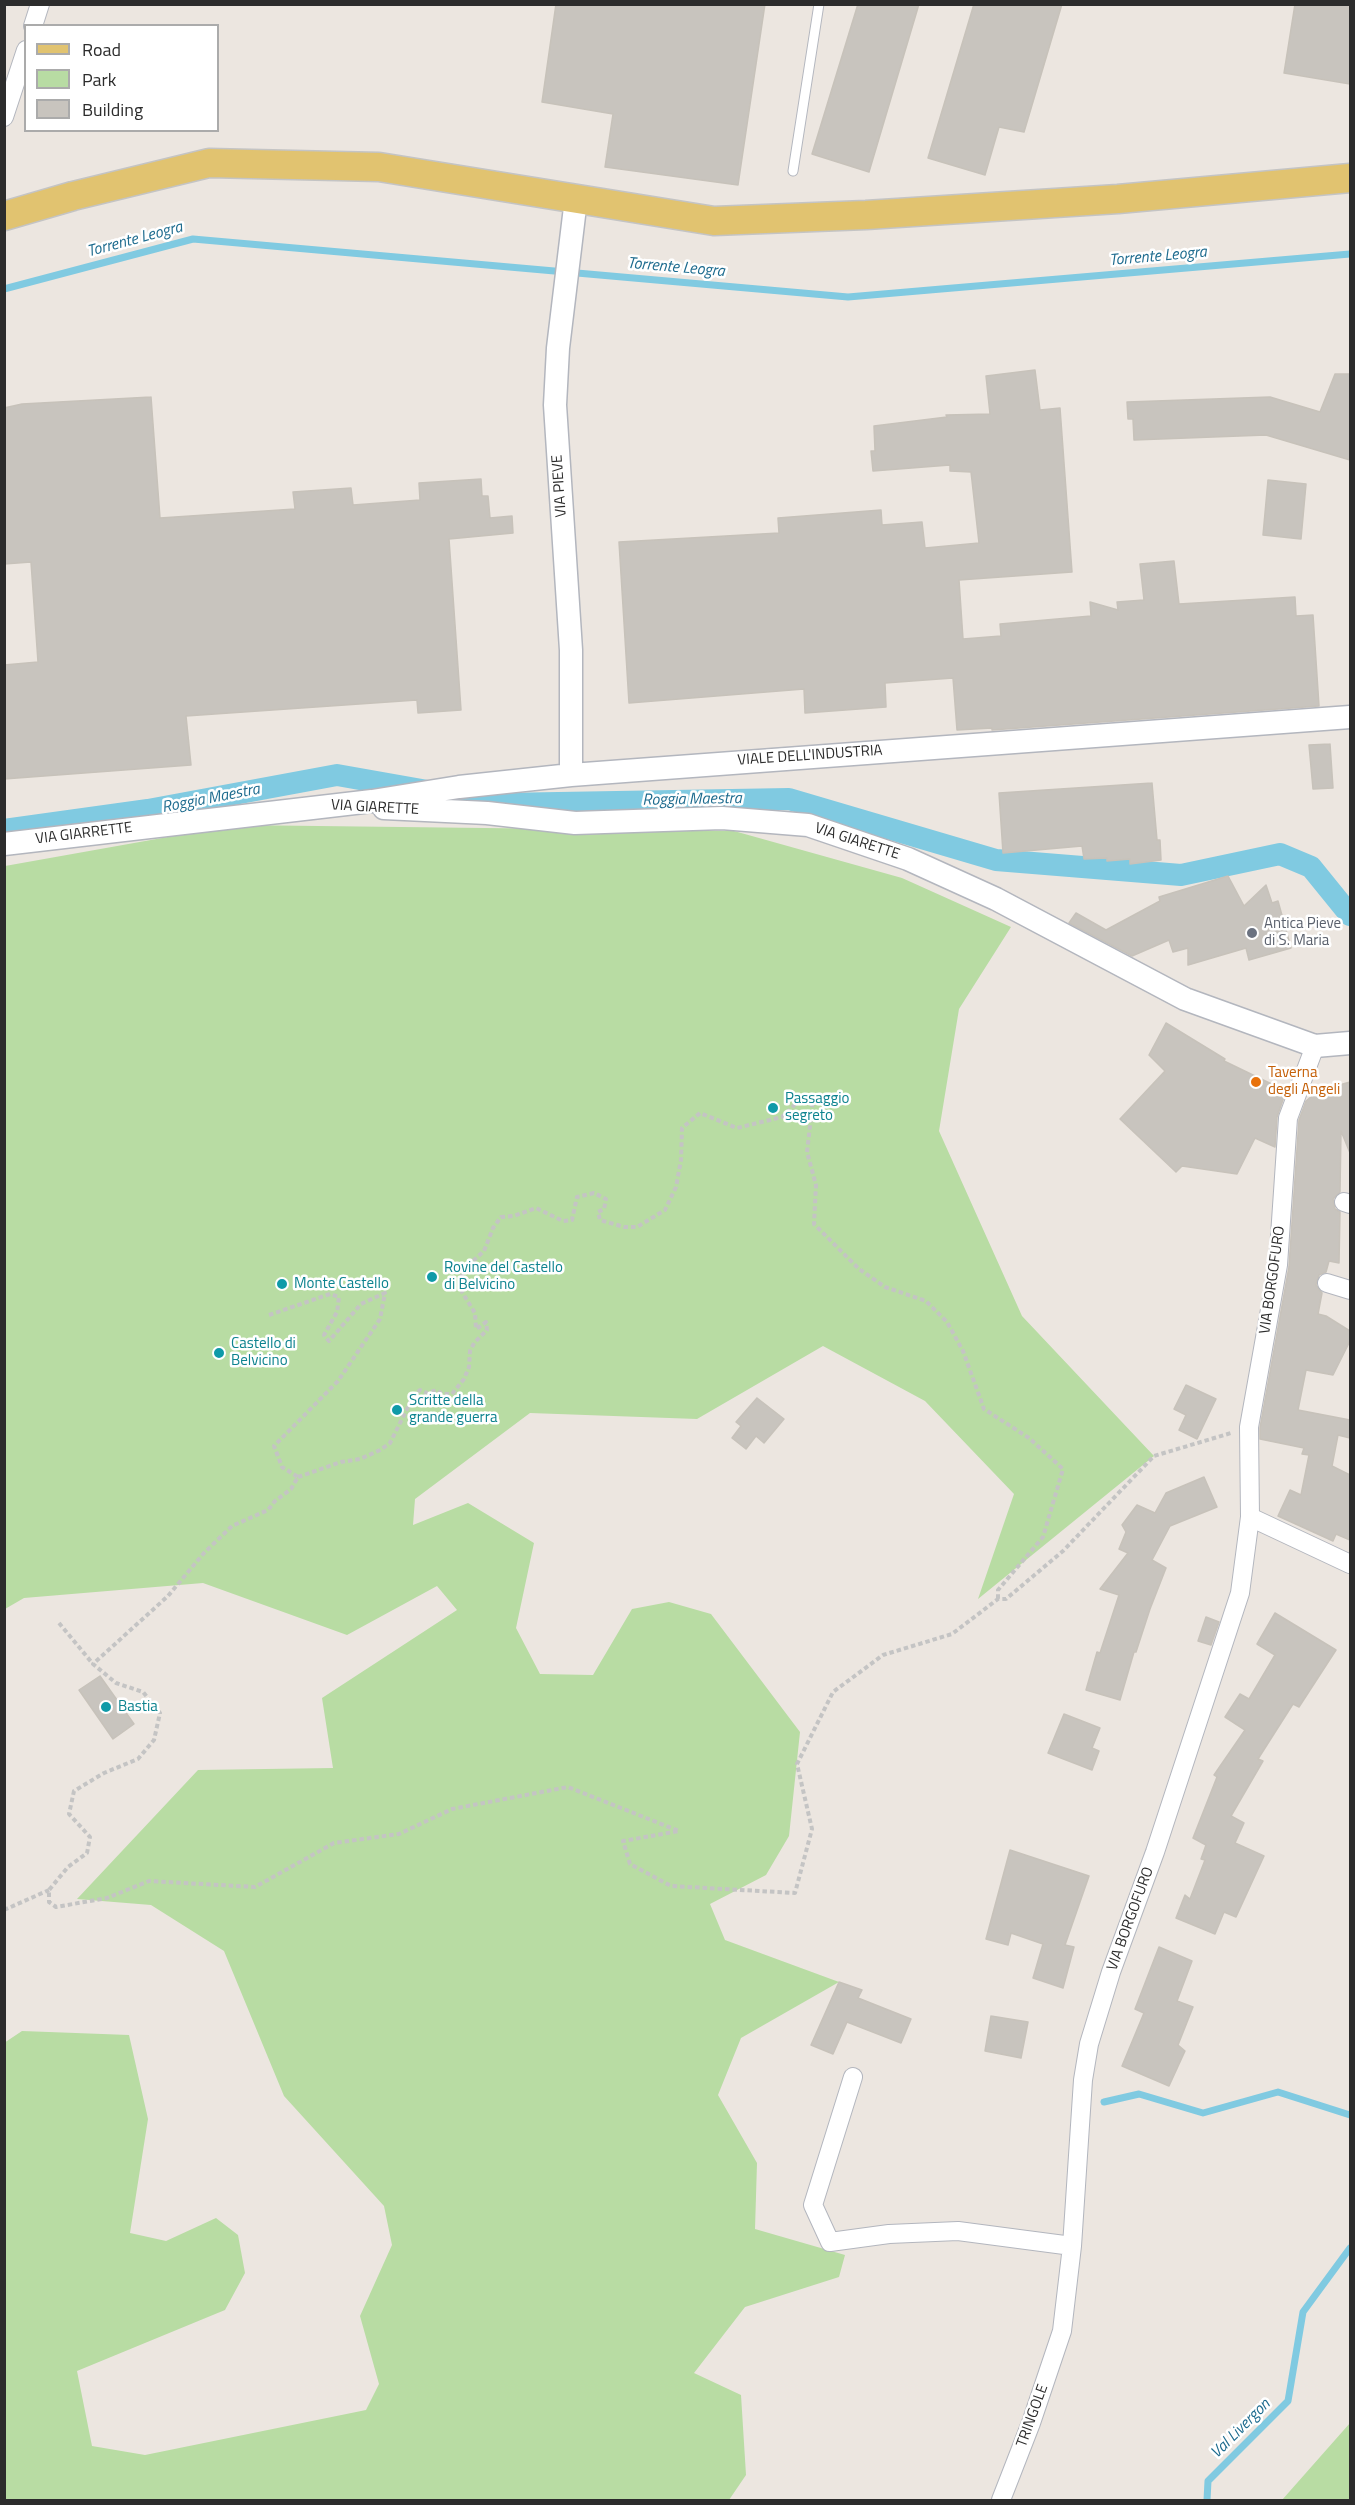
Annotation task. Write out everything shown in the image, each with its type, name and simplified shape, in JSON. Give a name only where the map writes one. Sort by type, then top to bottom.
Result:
[{"type":"main road","points":[[4,216],[73,196],[209,163],[380,167],[714,221],[866,215],[1118,199],[1350,177]]},
{"type":"street","points":[[34,24],[40,4]]},
{"type":"street","points":[[4,117],[24,56]]},
{"type":"street","name":"VIA PIEVE","points":[[571,775],[571,650],[555,405],[558,348],[576,199]]},
{"type":"street","name":"VIALE DELL'INDUSTRIA","points":[[270,812],[571,775],[1350,717]]},
{"type":"street","name":"VIA GIARETTE","points":[[322,806],[487,813],[575,823],[722,818],[808,825],[908,859],[1016,909],[1185,999],[1315,1046]]},
{"type":"street","name":"VIA GIARRETTE","points":[[4,844],[270,812]]},
{"type":"street","points":[[1315,1046],[1350,1043]]},
{"type":"street","name":"VIA BORGOFURO","points":[[1062,2331],[1072,2246],[1083,2080],[1089,2044],[1111,1972],[1155,1852],[1240,1593],[1250,1517],[1249,1427],[1278,1264],[1288,1119],[1315,1046]]},
{"type":"street","points":[[1327,1283],[1350,1290]]},
{"type":"street","points":[[1250,1517],[1350,1564]]},
{"type":"street","points":[[853,2077],[813,2205],[830,2242],[889,2234],[958,2230],[1072,2246]]},
{"type":"street","name":"TRINGOLE","points":[[1001,2500],[1031,2423],[1062,2331]]},
{"type":"lane","points":[[793,171],[819,4]]},
{"type":"path","points":[[93,1664],[168,1596],[204,1553],[232,1526],[268,1510],[275,1501],[291,1490],[298,1477],[341,1461],[360,1459],[390,1443],[414,1395],[420,1390],[427,1393],[437,1390],[442,1394],[452,1394],[464,1379],[474,1343],[487,1330],[486,1322],[476,1329],[475,1312],[462,1292],[462,1271],[484,1251],[493,1228],[501,1217],[514,1216],[536,1208],[562,1221],[572,1220],[577,1197],[594,1193],[606,1199],[604,1209],[598,1212],[600,1220],[624,1227],[637,1227],[664,1210],[676,1187],[681,1160],[682,1128],[700,1113],[737,1128],[782,1117],[806,1095],[813,1100],[807,1152],[816,1185],[814,1224],[859,1269],[885,1287],[926,1301],[947,1322],[963,1351],[984,1409],[1029,1438],[1063,1469],[1043,1537],[998,1590],[998,1599]]},
{"type":"path","points":[[269,1315],[330,1294],[339,1297],[337,1312],[324,1335],[329,1341],[361,1304],[385,1293],[380,1319],[338,1381],[274,1446],[282,1467],[298,1477]]},
{"type":"path","points":[[49,1890],[49,1902],[56,1907],[107,1898],[149,1881],[255,1887],[334,1843],[399,1834],[452,1809],[568,1787],[679,1832],[623,1841],[630,1864],[672,1886],[795,1893],[812,1829],[797,1764],[833,1692],[883,1655],[952,1634],[998,1599],[1006,1599],[1063,1551],[1155,1456],[1249,1427]]},
{"type":"path","points":[[4,1910],[49,1890],[68,1867],[87,1853],[90,1837],[69,1814],[74,1791],[104,1773],[138,1759],[154,1740],[159,1713],[142,1692],[116,1683],[93,1664],[58,1623]]},
{"type":"green space","points":[[235,825],[734,831],[902,878],[1011,927],[959,1009],[939,1131],[1022,1316],[1154,1456],[978,1599],[1014,1494],[925,1401],[823,1346],[697,1419],[530,1413],[415,1499],[413,1525],[468,1503],[534,1543],[516,1628],[540,1674],[593,1675],[632,1609],[669,1602],[711,1614],[800,1732],[789,1836],[766,1875],[710,1904],[725,1940],[839,1982],[741,2038],[718,2095],[757,2163],[755,2229],[845,2255],[839,2277],[745,2307],[694,2373],[741,2395],[746,2475],[729,2500],[5,2500],[4,2043],[22,2031],[129,2035],[148,2119],[130,2233],[166,2241],[216,2218],[238,2235],[245,2273],[225,2310],[77,2371],[92,2446],[145,2455],[366,2410],[379,2384],[360,2316],[392,2245],[384,2206],[284,2096],[224,1951],[151,1905],[77,1899],[198,1770],[333,1768],[322,1698],[457,1610],[437,1586],[347,1635],[203,1583],[24,1598],[5,1609],[5,866]]},
{"type":"green space","points":[[1350,2423],[1350,2500],[1282,2500]]},
{"type":"building","points":[[556,4],[765,4],[738,185],[605,167],[613,114],[542,102]]},
{"type":"building","points":[[858,4],[919,4],[869,172],[812,154]]},
{"type":"building","points":[[974,4],[1062,4],[1024,132],[999,127],[985,175],[928,158]]},
{"type":"building","points":[[1295,4],[1350,4],[1350,84],[1284,73]]},
{"type":"building","points":[[1035,370],[1040,410],[1060,408],[1072,572],[959,580],[963,639],[1001,636],[1000,624],[1091,616],[1090,602],[1118,610],[1117,602],[1144,600],[1140,564],[1174,561],[1179,604],[1295,597],[1296,616],[1313,615],[1319,706],[992,730],[992,728],[957,730],[953,678],[885,683],[886,707],[805,713],[804,689],[629,703],[619,542],[779,533],[778,518],[881,510],[882,525],[922,522],[925,548],[979,543],[971,472],[950,471],[950,465],[873,471],[871,451],[875,451],[874,426],[947,417],[946,415],[990,414],[986,376]]},
{"type":"building","points":[[1335,374],[1350,374],[1350,460],[1266,435],[1134,440],[1133,419],[1128,419],[1127,402],[1270,397],[1320,412]]},
{"type":"building","points":[[151,397],[160,518],[295,509],[293,492],[351,488],[353,505],[420,500],[419,483],[481,479],[482,496],[488,496],[490,518],[512,516],[513,533],[449,539],[461,710],[418,713],[417,700],[186,716],[191,765],[4,779],[4,665],[38,662],[31,562],[4,564],[4,408],[22,404]]},
{"type":"building","points":[[1268,480],[1306,484],[1301,539],[1263,535]]},
{"type":"building","points":[[1330,744],[1333,788],[1313,789],[1309,745]]},
{"type":"building","points":[[1152,783],[1161,860],[1130,864],[1130,859],[1107,861],[1107,858],[1084,859],[1082,846],[1003,853],[999,793]]},
{"type":"building","points":[[1228,876],[1244,906],[1266,885],[1272,903],[1278,901],[1291,948],[1249,960],[1246,948],[1188,965],[1188,948],[1173,952],[1169,940],[1132,956],[1069,923],[1076,913],[1106,930],[1160,901],[1159,897]]},
{"type":"building","points":[[1166,1023],[1225,1059],[1224,1061],[1286,1091],[1277,1117],[1275,1147],[1255,1138],[1237,1174],[1182,1166],[1176,1172],[1120,1119],[1165,1071],[1149,1055]]},
{"type":"building","points":[[1350,1082],[1350,1153],[1341,1131],[1340,1192],[1333,1199],[1335,1209],[1340,1212],[1339,1263],[1329,1261],[1326,1272],[1319,1275],[1316,1285],[1322,1293],[1318,1314],[1326,1316],[1350,1331],[1350,1341],[1333,1375],[1306,1370],[1298,1410],[1350,1420],[1350,1438],[1338,1435],[1332,1466],[1350,1475],[1350,1540],[1336,1534],[1333,1541],[1278,1516],[1290,1490],[1301,1495],[1309,1455],[1302,1454],[1304,1448],[1260,1439],[1260,1428],[1289,1267],[1299,1120],[1306,1101],[1318,1091]]},
{"type":"building","points":[[1186,1385],[1216,1399],[1197,1439],[1179,1430],[1186,1415],[1174,1409]]},
{"type":"building","points":[[757,1398],[784,1419],[764,1443],[756,1436],[746,1449],[732,1438],[741,1426],[736,1422]]},
{"type":"building","points":[[1204,1477],[1217,1507],[1170,1526],[1152,1560],[1166,1568],[1136,1652],[1134,1652],[1120,1700],[1086,1690],[1097,1652],[1100,1653],[1119,1595],[1100,1589],[1128,1553],[1119,1549],[1126,1532],[1122,1525],[1137,1505],[1155,1513],[1166,1493]]},
{"type":"building","points":[[1275,1613],[1336,1650],[1299,1707],[1293,1704],[1258,1759],[1263,1761],[1231,1816],[1244,1823],[1235,1843],[1264,1856],[1236,1917],[1224,1912],[1215,1934],[1176,1918],[1185,1895],[1190,1899],[1205,1860],[1201,1859],[1206,1845],[1193,1838],[1217,1777],[1214,1775],[1245,1730],[1225,1717],[1240,1694],[1249,1699],[1275,1655],[1257,1644]]},
{"type":"building","points":[[1206,1617],[1219,1622],[1211,1645],[1198,1641]]},
{"type":"building","name":"Bastia","points":[[100,1676],[134,1724],[113,1739],[79,1690]]},
{"type":"building","points":[[1064,1714],[1100,1728],[1092,1748],[1099,1751],[1092,1770],[1048,1753]]},
{"type":"building","points":[[1010,1850],[1089,1876],[1065,1945],[1074,1947],[1063,1988],[1033,1978],[1043,1944],[1011,1933],[1008,1945],[986,1939]]},
{"type":"building","points":[[1159,1947],[1192,1961],[1177,2001],[1193,2007],[1178,2045],[1185,2051],[1169,2086],[1122,2066],[1144,2013],[1135,2009]]},
{"type":"building","points":[[839,1982],[862,1990],[858,1998],[911,2019],[901,2043],[847,2022],[833,2054],[811,2045]]},
{"type":"building","points":[[991,2016],[1028,2022],[1021,2058],[985,2051]]},
{"type":"waterway","name":"Torrente Leogra","points":[[4,289],[193,239],[848,297],[1350,254]]},
{"type":"waterway","name":"Roggia Maestra","points":[[4,830],[148,810],[337,775],[501,804],[789,799],[996,860],[1181,875],[1280,854],[1311,867],[1350,915]]},
{"type":"waterway","points":[[1104,2102],[1139,2094],[1203,2113],[1278,2092],[1350,2115]]},
{"type":"waterway","name":"Val Livergon","points":[[1207,2500],[1208,2481],[1288,2401],[1303,2312],[1350,2248]]},
{"type":"place","name":"Antica Pieve di S. Maria","points":[[1252,933]]},
{"type":"place","name":"Taverna degli Angeli","points":[[1256,1082]]},
{"type":"place","name":"Passaggio segreto","points":[[773,1108]]},
{"type":"place","name":"Rovine del Castello di Belvicino","points":[[432,1277]]},
{"type":"place","name":"Monte Castello","points":[[282,1284]]},
{"type":"place","name":"Castello di Belvicino","points":[[219,1353]]},
{"type":"place","name":"Scritte della grande guerra","points":[[397,1410]]},
{"type":"place","name":"Bastia","points":[[106,1707]]}]
